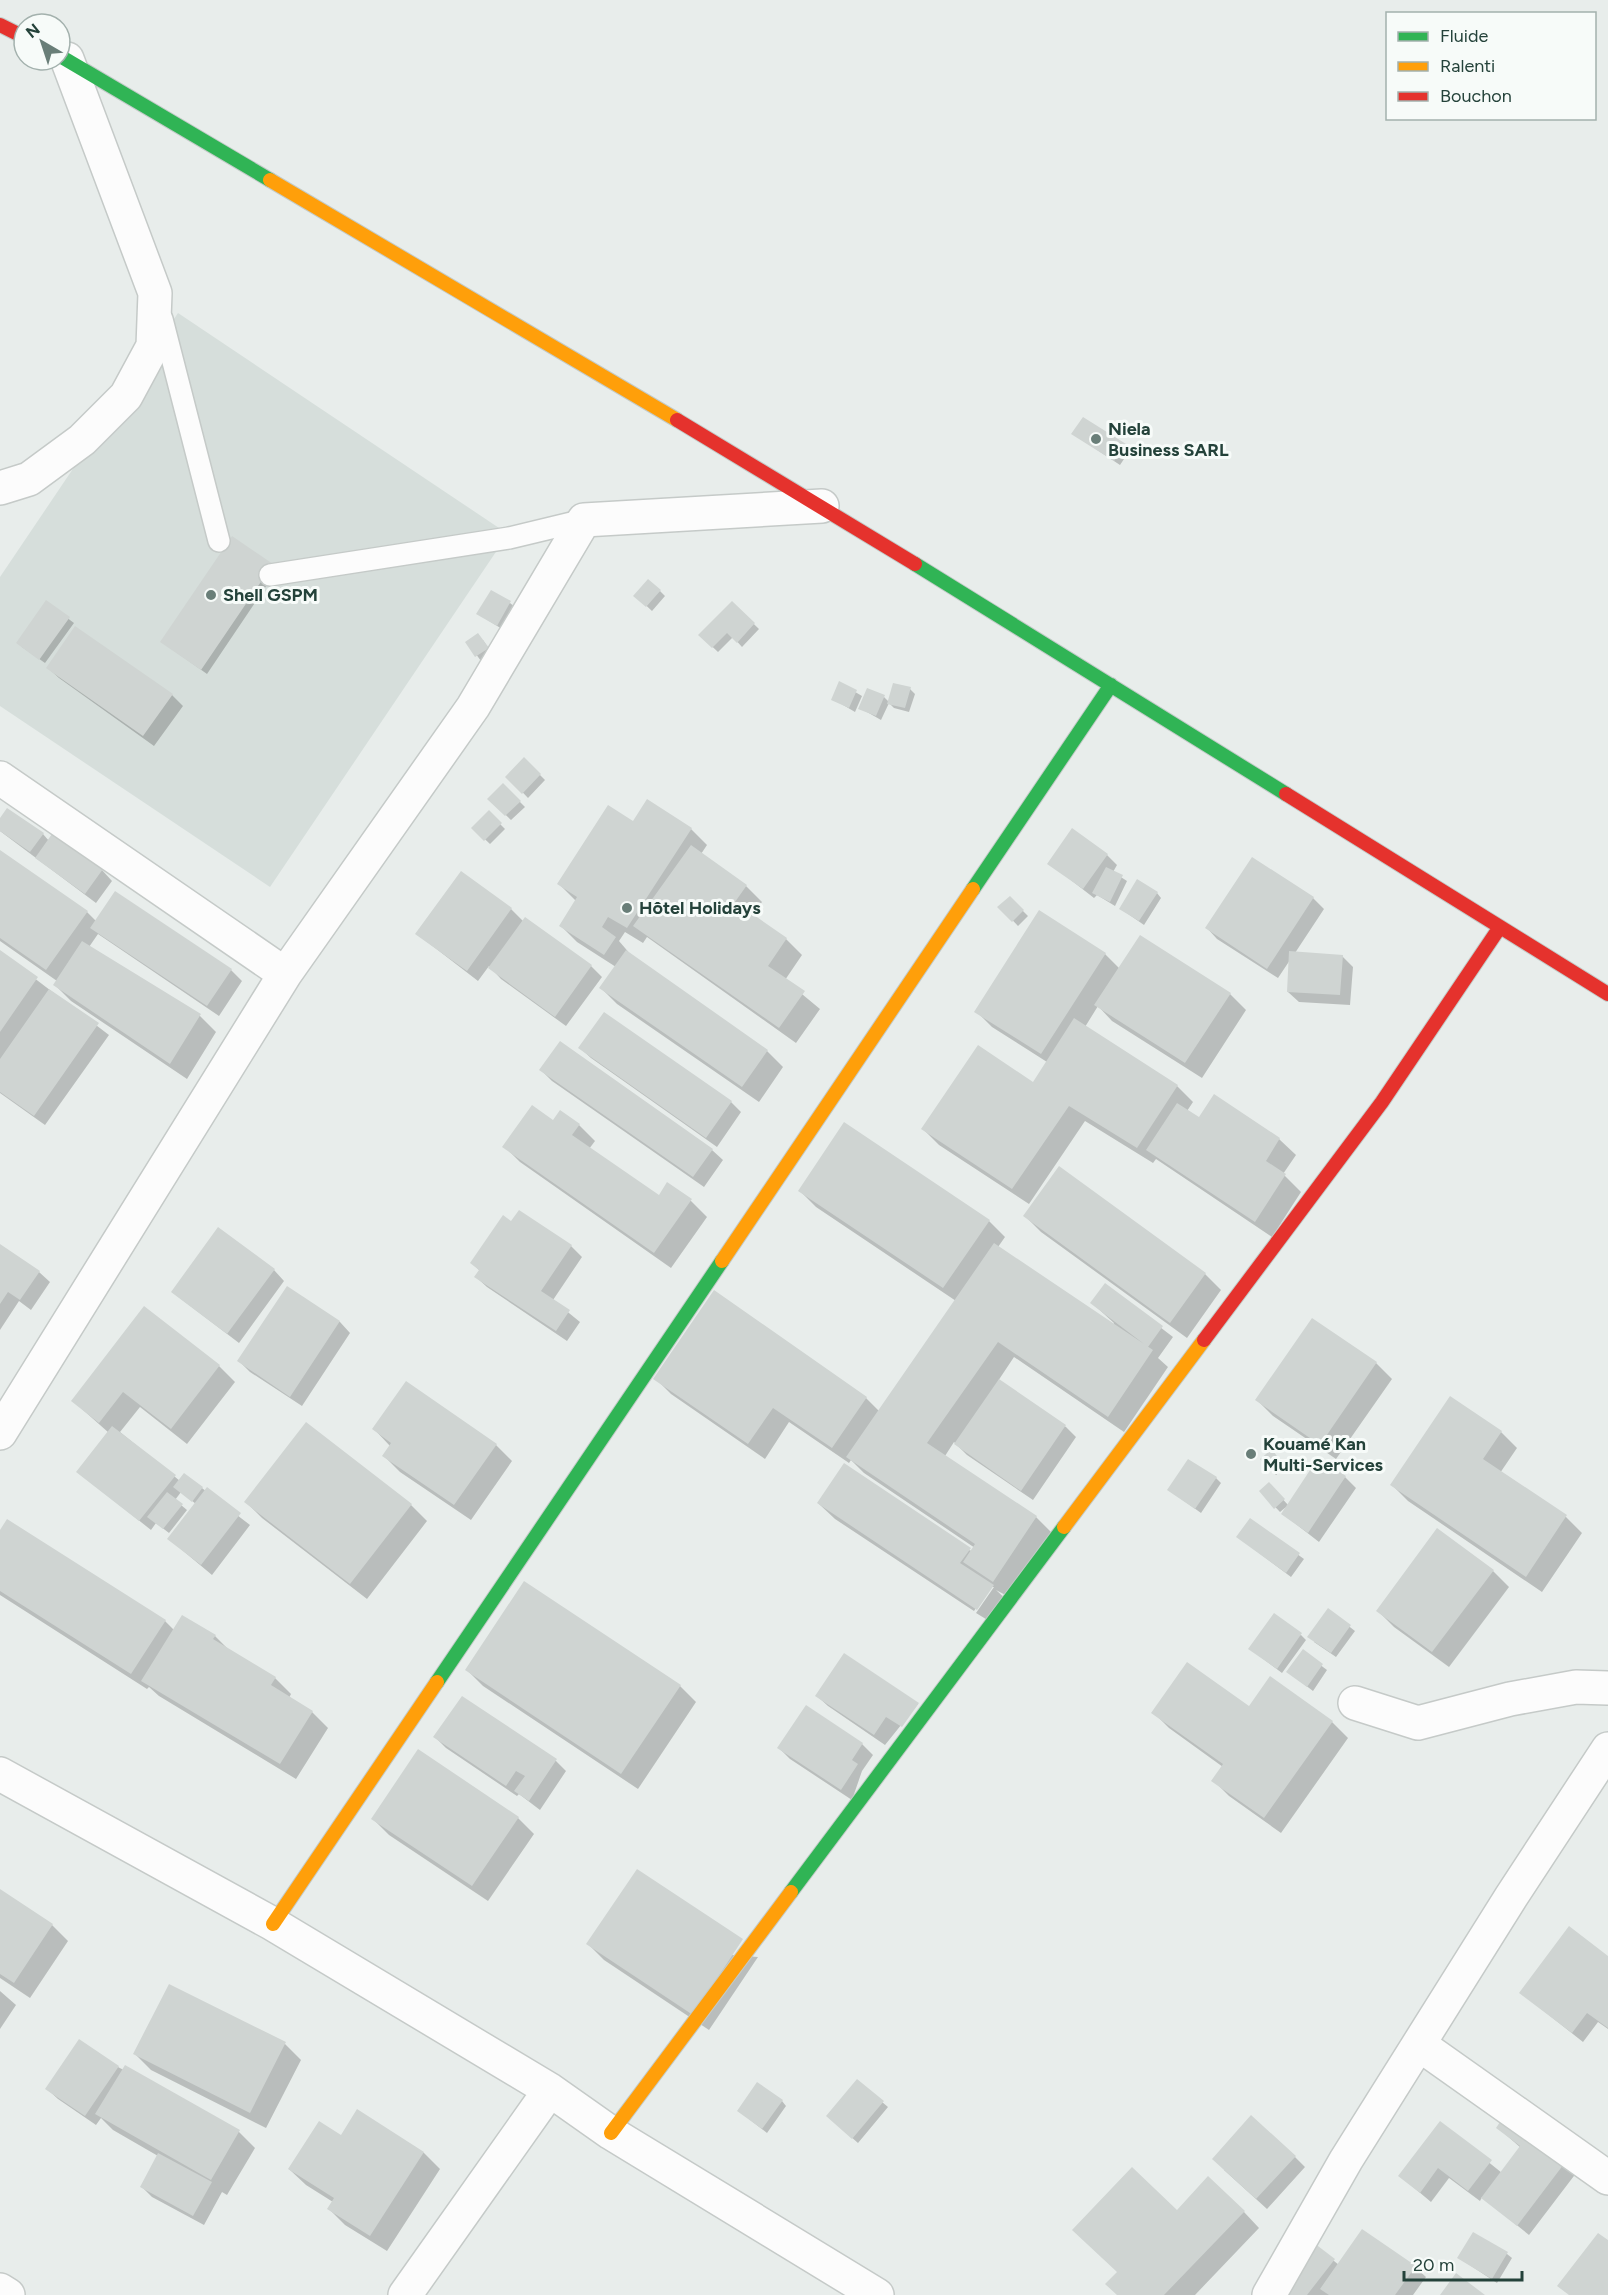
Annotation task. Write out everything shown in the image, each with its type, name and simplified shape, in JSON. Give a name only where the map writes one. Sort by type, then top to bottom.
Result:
[{"type":"main road","points":[[72,63],[822,506],[1608,994]]},
{"type":"main road","points":[[273,1924],[1111,685]]},
{"type":"main road","points":[[611,2133],[1382,1102],[1500,927]]},
{"type":"street","points":[[0,488],[29,478],[73,447],[126,396],[153,346],[155,293],[68,72]]},
{"type":"street","points":[[0,1433],[285,974],[473,707],[584,520],[822,506]]},
{"type":"street","points":[[0,778],[285,974]]},
{"type":"street","points":[[1355,1703],[1418,1723],[1510,1699],[1576,1687],[1608,1688]]},
{"type":"street","points":[[1269,2295],[1346,2160],[1511,1897],[1608,1749]]},
{"type":"street","points":[[0,1774],[273,1924],[550,2090],[611,2133],[877,2295]]},
{"type":"street","points":[[1420,2045],[1608,2178]]},
{"type":"street","points":[[405,2295],[550,2090]]},
{"type":"street","points":[[0,2290],[8,2295]]},
{"type":"lane","points":[[155,293],[219,541]]},
{"type":"lane","points":[[270,574],[509,538],[584,520]]},
{"type":"shaded area","points":[[178,313],[508,534],[270,887],[0,706],[0,577]]},
{"type":"building","points":[[1083,417],[1126,444],[1114,461],[1071,434]]},
{"type":"building","points":[[232,536],[273,564],[201,670],[160,642]]},
{"type":"building","points":[[648,579],[661,590],[646,607],[633,596]]},
{"type":"building","points":[[491,590],[511,601],[497,626],[476,614]]},
{"type":"building","points":[[46,600],[70,617],[39,660],[16,643]]},
{"type":"building","points":[[732,601],[755,623],[737,643],[727,633],[712,648],[698,635]]},
{"type":"building","points":[[75,626],[173,694],[143,736],[46,668]]},
{"type":"building","points":[[478,633],[489,648],[475,657],[465,642]]},
{"type":"building","points":[[839,681],[857,690],[849,708],[831,700]]},
{"type":"building","points":[[893,683],[911,687],[905,708],[887,704]]},
{"type":"building","points":[[867,688],[885,695],[876,716],[858,709]]},
{"type":"building","points":[[524,757],[541,774],[522,794],[505,777]]},
{"type":"building","points":[[503,783],[521,801],[505,816],[487,799]]},
{"type":"building","points":[[647,799],[692,828],[627,928],[608,917],[602,927],[616,937],[604,955],[559,926],[577,897],[557,884],[608,805],[633,821]]},
{"type":"building","points":[[7,808],[44,833],[30,852],[0,831],[0,818]]},
{"type":"building","points":[[489,810],[502,823],[484,841],[471,828]]},
{"type":"building","points":[[1072,828],[1108,854],[1083,889],[1047,864]]},
{"type":"building","points":[[52,834],[103,869],[85,894],[35,858]]},
{"type":"building","points":[[691,845],[747,885],[735,902],[787,938],[768,966],[805,991],[779,1028],[633,926]]},
{"type":"building","points":[[0,850],[88,911],[46,970],[0,938]]},
{"type":"building","points":[[1252,857],[1314,897],[1267,969],[1205,928]]},
{"type":"building","points":[[1106,867],[1123,875],[1110,902],[1092,893]]},
{"type":"building","points":[[461,871],[512,908],[467,971],[415,934]]},
{"type":"building","points":[[1137,879],[1158,892],[1139,921],[1119,909]]},
{"type":"building","points":[[115,891],[232,969],[207,1006],[90,928]]},
{"type":"building","points":[[1010,896],[1024,910],[1012,922],[997,907]]},
{"type":"building","points":[[1039,910],[1106,953],[1041,1054],[974,1012]]},
{"type":"building","points":[[525,917],[592,965],[555,1017],[488,968]]},
{"type":"building","points":[[1140,935],[1231,993],[1185,1063],[1094,1005]]},
{"type":"building","points":[[82,941],[201,1014],[170,1064],[53,985]]},
{"type":"building","points":[[0,950],[38,977],[0,1032]]},
{"type":"building","points":[[626,950],[768,1050],[742,1087],[599,988]]},
{"type":"building","points":[[1289,951],[1343,955],[1340,995],[1287,992]]},
{"type":"building","points":[[49,989],[99,1023],[34,1116],[0,1092],[0,1059]]},
{"type":"building","points":[[604,1012],[732,1101],[706,1138],[578,1048]]},
{"type":"building","points":[[1074,1018],[1178,1085],[1137,1148],[1069,1106],[1012,1189],[921,1129],[978,1045],[1033,1082]]},
{"type":"building","points":[[560,1041],[713,1149],[693,1177],[539,1070]]},
{"type":"building","points":[[1214,1094],[1280,1138],[1266,1161],[1286,1174],[1255,1222],[1146,1150],[1177,1103],[1199,1117]]},
{"type":"building","points":[[532,1105],[553,1120],[560,1110],[580,1124],[572,1135],[659,1195],[667,1182],[692,1199],[654,1253],[502,1147]]},
{"type":"building","points":[[844,1122],[990,1220],[943,1288],[798,1191]]},
{"type":"building","points":[[1059,1166],[1206,1273],[1170,1323],[1023,1216]]},
{"type":"building","points":[[519,1210],[572,1245],[541,1291],[570,1310],[556,1331],[474,1277],[479,1270],[470,1263],[503,1215],[511,1221]]},
{"type":"building","points":[[218,1227],[275,1269],[227,1334],[171,1292]]},
{"type":"building","points":[[994,1243],[1153,1350],[1108,1417],[998,1342],[927,1443],[1037,1516],[993,1582],[963,1562],[975,1544],[846,1457]]},
{"type":"building","points":[[0,1244],[40,1271],[20,1300],[8,1292],[0,1304]]},
{"type":"building","points":[[1105,1283],[1163,1326],[1148,1347],[1090,1303]]},
{"type":"building","points":[[287,1286],[340,1321],[290,1397],[237,1361]]},
{"type":"building","points":[[714,1290],[867,1397],[832,1448],[773,1408],[748,1444],[653,1379]]},
{"type":"building","points":[[144,1306],[220,1365],[171,1429],[123,1392],[99,1423],[71,1401]]},
{"type":"building","points":[[1312,1318],[1377,1362],[1320,1445],[1255,1400]]},
{"type":"building","points":[[999,1379],[1066,1425],[1021,1491],[954,1444]]},
{"type":"building","points":[[406,1381],[497,1444],[454,1505],[382,1456],[391,1443],[372,1429]]},
{"type":"building","points":[[1450,1396],[1502,1431],[1483,1459],[1567,1515],[1526,1577],[1390,1485]]},
{"type":"building","points":[[306,1422],[412,1504],[350,1584],[244,1502]]},
{"type":"building","points":[[112,1426],[176,1475],[139,1521],[76,1472]]},
{"type":"building","points":[[1272,1449],[1281,1462],[1270,1471],[1260,1459]]},
{"type":"building","points":[[1318,1458],[1346,1476],[1308,1533],[1281,1514]]},
{"type":"building","points":[[1188,1459],[1217,1477],[1195,1509],[1167,1490]]},
{"type":"building","points":[[844,1463],[971,1548],[960,1563],[994,1585],[977,1610],[817,1503]]},
{"type":"building","points":[[184,1473],[203,1487],[192,1502],[173,1487]]},
{"type":"building","points":[[1269,1482],[1285,1499],[1274,1509],[1259,1491]]},
{"type":"building","points":[[207,1487],[241,1513],[201,1565],[167,1539]]},
{"type":"building","points":[[167,1492],[183,1504],[163,1529],[147,1517]]},
{"type":"building","points":[[1250,1518],[1300,1553],[1286,1573],[1236,1537]]},
{"type":"building","points":[[7,1519],[166,1620],[131,1674],[0,1591],[0,1530]]},
{"type":"building","points":[[1437,1528],[1494,1570],[1432,1652],[1376,1611]]},
{"type":"building","points":[[524,1581],[681,1685],[621,1774],[465,1670]]},
{"type":"building","points":[[1328,1608],[1351,1625],[1331,1653],[1307,1637]]},
{"type":"building","points":[[1274,1613],[1302,1633],[1277,1669],[1248,1649]]},
{"type":"building","points":[[182,1615],[216,1635],[213,1639],[276,1677],[271,1685],[313,1711],[280,1764],[141,1681]]},
{"type":"building","points":[[1303,1649],[1323,1664],[1307,1687],[1286,1672]]},
{"type":"building","points":[[844,1653],[919,1703],[902,1727],[886,1717],[874,1735],[815,1696]]},
{"type":"building","points":[[1187,1662],[1249,1706],[1270,1676],[1333,1721],[1264,1818],[1211,1781],[1223,1764],[1151,1713]]},
{"type":"building","points":[[462,1696],[557,1759],[529,1801],[514,1791],[525,1776],[516,1771],[506,1786],[433,1737]]},
{"type":"building","points":[[806,1705],[863,1743],[852,1760],[858,1764],[841,1790],[777,1748]]},
{"type":"building","points":[[418,1749],[519,1817],[472,1886],[371,1819]]},
{"type":"building","points":[[637,1869],[743,1939],[693,2015],[586,1944]]},
{"type":"building","points":[[0,1889],[53,1924],[14,1983],[0,1974]]},
{"type":"building","points":[[1569,1926],[1608,1956],[1608,2028],[1587,2013],[1572,2033],[1519,1993]]},
{"type":"building","points":[[169,1984],[286,2042],[250,2113],[133,2054]]},
{"type":"building","points":[[79,2039],[119,2066],[85,2116],[45,2089]]},
{"type":"building","points":[[125,2065],[240,2130],[211,2180],[95,2114]]},
{"type":"building","points":[[857,2079],[884,2101],[852,2139],[826,2116]]},
{"type":"building","points":[[757,2082],[783,2100],[762,2129],[737,2111]]},
{"type":"building","points":[[357,2109],[424,2152],[370,2236],[327,2209],[334,2198],[288,2169],[319,2121],[341,2135]]},
{"type":"building","points":[[1508,2110],[1570,2156],[1517,2226],[1481,2198],[1520,2146],[1496,2128]]},
{"type":"building","points":[[1251,2115],[1296,2156],[1256,2199],[1212,2159]]},
{"type":"building","points":[[1440,2121],[1492,2160],[1468,2191],[1438,2168],[1420,2193],[1398,2176]]},
{"type":"building","points":[[158,2153],[212,2182],[193,2216],[140,2187]]},
{"type":"building","points":[[1132,2167],[1177,2210],[1208,2176],[1245,2211],[1164,2295],[1117,2295],[1105,2284],[1117,2272],[1072,2230]]},
{"type":"building","points":[[1362,2229],[1416,2266],[1395,2295],[1329,2295],[1320,2289]]},
{"type":"building","points":[[1473,2232],[1508,2252],[1492,2279],[1457,2258]]},
{"type":"building","points":[[1598,2233],[1608,2240],[1608,2295],[1569,2295],[1557,2286]]},
{"type":"building","points":[[1314,2243],[1335,2259],[1307,2295],[1274,2295]]},
{"type":"building","points":[[1456,2273],[1485,2295],[1440,2295]]},
{"type":"traffic: fast","points":[[72,63],[270,180]]},
{"type":"traffic: fast","points":[[915,564],[1286,794]]},
{"type":"traffic: fast","points":[[973,889],[1111,685]]},
{"type":"traffic: fast","points":[[437,1682],[722,1261]]},
{"type":"traffic: fast","points":[[791,1892],[1064,1527]]},
{"type":"traffic: slow","points":[[270,180],[677,420]]},
{"type":"traffic: slow","points":[[722,1261],[973,889]]},
{"type":"traffic: slow","points":[[1064,1527],[1204,1340]]},
{"type":"traffic: slow","points":[[273,1924],[437,1682]]},
{"type":"traffic: slow","points":[[611,2133],[791,1892]]},
{"type":"traffic: jam","points":[[0,25],[12,31]]},
{"type":"traffic: jam","points":[[677,420],[915,564]]},
{"type":"traffic: jam","points":[[1286,794],[1608,994]]},
{"type":"traffic: jam","points":[[1204,1340],[1382,1102],[1500,927]]},
{"type":"place","name":"Niela Business SARL","points":[[1096,439]]},
{"type":"place","name":"Shell GSPM","points":[[211,595]]},
{"type":"place","name":"Hôtel Holidays","points":[[627,908]]},
{"type":"place","name":"Kouamé Kan Multi-Services","points":[[1251,1454]]}]
